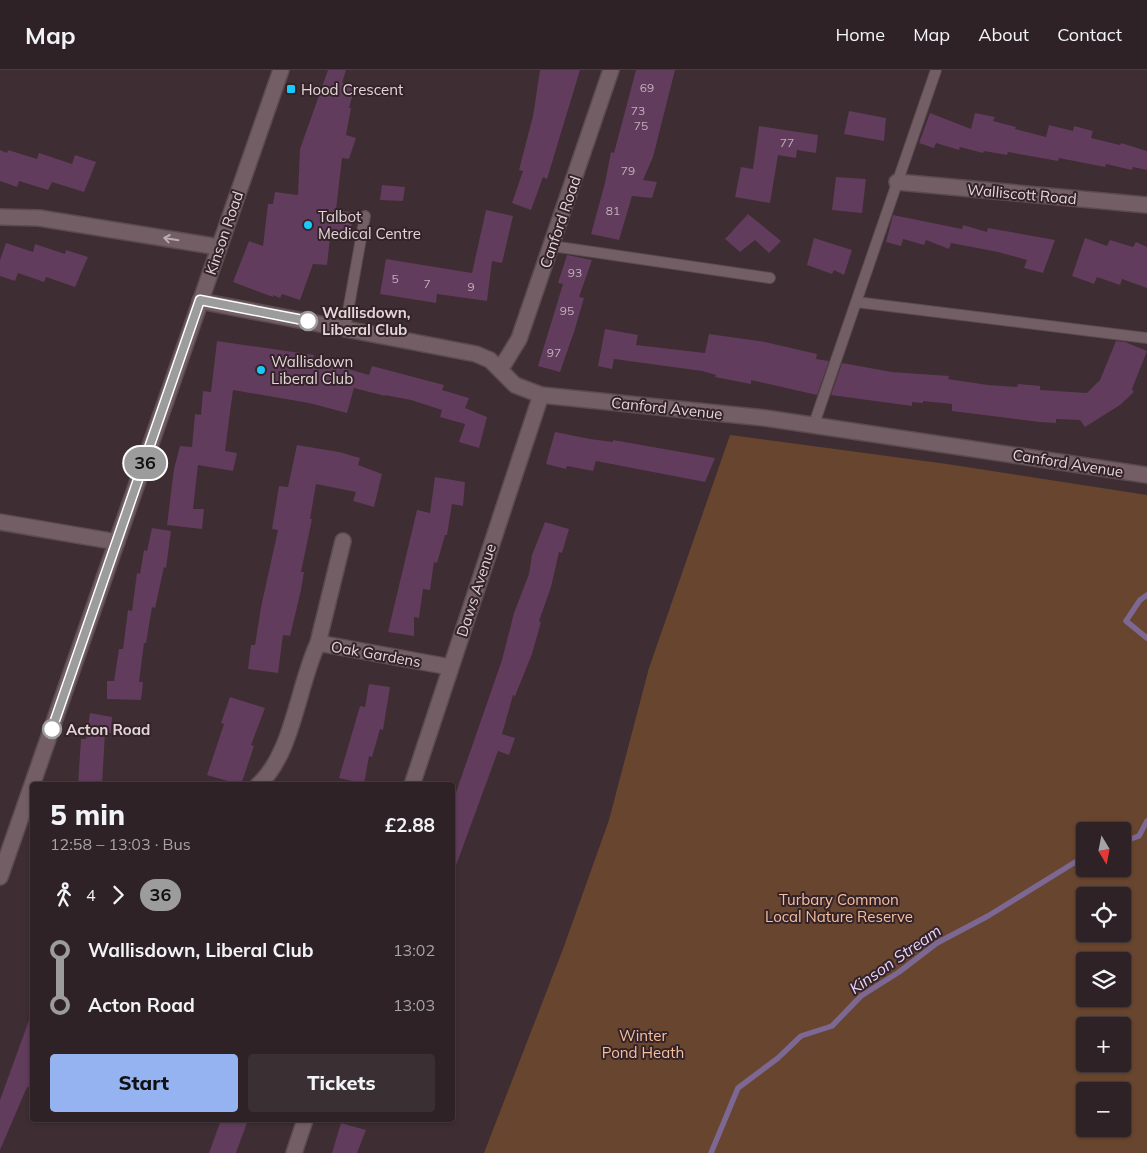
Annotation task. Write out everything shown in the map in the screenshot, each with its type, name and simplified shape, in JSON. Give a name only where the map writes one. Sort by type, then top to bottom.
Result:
[{"type":"street","name":"Kinson Road","points":[[33,782],[281,70]]},
{"type":"street","name":"Canford Road","points":[[500,370],[519,339],[611,70]]},
{"type":"street","name":"Walliscott Road","points":[[897,182],[1147,206]]},
{"type":"street","points":[[0,216],[38,218],[219,247]]},
{"type":"street","name":"Canford Avenue","points":[[200,300],[476,354],[490,360],[515,385],[540,395],[814,424],[1147,474]]},
{"type":"street","name":"Daws Avenue","points":[[413,782],[540,395]]},
{"type":"street","points":[[0,522],[117,542]]},
{"type":"street","name":"Oak Gardens","points":[[343,541],[318,643],[450,667]]},
{"type":"street","points":[[260,782],[275,764],[288,733],[310,660],[318,643]]},
{"type":"street","name":"Kinson Road","points":[[0,878],[30,792]]},
{"type":"street","points":[[294,1153],[304,1122]]},
{"type":"lane","points":[[814,424],[936,70]]},
{"type":"lane","points":[[345,328],[365,216]]},
{"type":"lane","points":[[552,246],[770,278]]},
{"type":"lane","points":[[856,302],[1147,338]]},
{"type":"green space","name":"Turbary Common Local Nature Reserve","points":[[730,435],[947,464],[1147,495],[1147,1153],[484,1153],[563,949],[609,820],[649,668]]},
{"type":"building","points":[[328,70],[346,70],[342,83],[355,87],[349,108],[351,108],[346,135],[356,138],[349,159],[342,158],[336,210],[353,212],[350,240],[330,238],[327,265],[313,264],[300,300],[282,294],[280,298],[273,295],[273,297],[233,282],[249,241],[263,246],[268,204],[273,204],[275,192],[298,195],[300,149]]},
{"type":"building","points":[[540,70],[580,70],[547,179],[543,177],[531,210],[512,203],[523,171],[519,170],[533,116]]},
{"type":"building","points":[[636,70],[675,70],[653,157],[643,180],[657,182],[652,198],[632,196],[619,240],[591,234],[605,183],[611,152],[614,153]]},
{"type":"building","points":[[849,111],[886,118],[884,141],[844,134]]},
{"type":"building","points":[[930,113],[971,129],[975,113],[995,117],[993,121],[1046,137],[1049,125],[1073,131],[1074,126],[1093,131],[1091,138],[1120,145],[1121,143],[1147,151],[1147,170],[1133,167],[1132,170],[1106,164],[1105,167],[1059,158],[1058,161],[1008,152],[1007,155],[984,151],[983,153],[960,147],[959,150],[936,143],[934,148],[919,143]]},
{"type":"building","points":[[759,126],[818,135],[816,153],[797,150],[796,158],[778,155],[770,203],[735,197],[741,167],[753,169]]},
{"type":"building","points":[[0,150],[7,153],[8,150],[37,159],[39,153],[72,164],[75,155],[96,162],[84,192],[52,182],[48,190],[19,181],[17,187],[0,181]]},
{"type":"building","points":[[836,177],[866,179],[862,213],[832,210]]},
{"type":"building","points":[[382,185],[405,187],[403,201],[380,200]]},
{"type":"building","points":[[486,210],[513,216],[502,263],[492,261],[487,301],[437,294],[436,303],[380,294],[386,259],[472,273]]},
{"type":"building","points":[[748,214],[781,241],[769,253],[755,240],[740,252],[725,239]]},
{"type":"building","points":[[893,215],[962,229],[963,225],[987,232],[988,228],[1055,240],[1043,273],[1024,268],[1027,260],[998,252],[951,243],[949,249],[926,240],[924,245],[903,239],[901,246],[886,242]]},
{"type":"building","points":[[814,238],[852,250],[844,275],[834,270],[832,274],[807,265]]},
{"type":"building","points":[[1085,238],[1107,246],[1110,240],[1133,247],[1136,242],[1147,247],[1147,288],[1122,279],[1120,285],[1097,277],[1094,284],[1072,276]]},
{"type":"building","points":[[6,243],[33,252],[35,244],[65,254],[66,250],[88,257],[75,287],[46,277],[44,282],[18,273],[15,281],[0,276],[0,260]]},
{"type":"building","points":[[567,255],[592,260],[579,297],[584,298],[560,372],[538,366],[563,284],[558,283]]},
{"type":"building","points":[[605,329],[638,335],[636,345],[705,353],[709,334],[765,342],[817,354],[816,359],[829,361],[817,395],[751,380],[751,384],[715,377],[716,375],[702,371],[614,359],[612,369],[598,366]]},
{"type":"building","points":[[217,341],[314,355],[313,359],[369,375],[372,366],[444,385],[442,390],[469,398],[465,408],[487,417],[479,448],[459,442],[465,424],[440,417],[442,410],[411,400],[354,388],[347,413],[309,403],[233,390],[225,451],[237,453],[233,471],[198,465],[193,509],[204,509],[202,529],[167,525],[174,469],[180,446],[192,447],[195,414],[201,415],[203,391],[211,392]]},
{"type":"building","points":[[1116,341],[1125,342],[1147,351],[1132,389],[1134,392],[1120,405],[1085,427],[1080,420],[1056,419],[1056,423],[1039,422],[952,411],[952,404],[923,401],[923,403],[912,402],[912,406],[831,395],[842,363],[892,372],[949,376],[948,379],[988,385],[1017,387],[1018,384],[1040,386],[1040,390],[1087,393],[1100,380]]},
{"type":"building","points":[[555,432],[715,458],[705,482],[596,461],[593,471],[567,466],[566,469],[546,464]]},
{"type":"building","points":[[297,445],[339,452],[360,458],[358,465],[382,474],[374,507],[353,501],[356,492],[316,484],[310,519],[312,519],[301,572],[304,572],[301,590],[290,636],[283,635],[278,673],[248,669],[251,645],[255,645],[261,607],[278,530],[272,529],[279,486],[288,487]]},
{"type":"building","points":[[435,477],[465,482],[463,506],[452,504],[447,535],[445,535],[437,563],[434,562],[430,590],[423,589],[419,618],[414,617],[414,636],[388,632],[417,510],[430,513]]},
{"type":"building","points":[[545,522],[569,529],[562,553],[559,552],[551,587],[539,621],[541,622],[532,654],[515,696],[513,695],[502,734],[515,738],[509,755],[498,751],[455,868],[455,795],[502,660],[514,613],[529,574],[532,555]]},
{"type":"building","points":[[152,528],[171,531],[166,568],[164,567],[155,608],[152,607],[146,643],[144,643],[139,682],[143,682],[141,700],[107,699],[107,681],[114,681],[119,649],[123,649],[128,610],[132,611],[137,573],[140,574],[144,550],[147,551]]},
{"type":"building","points":[[369,684],[390,687],[383,730],[380,729],[372,757],[369,756],[364,782],[339,778],[360,706],[365,707]]},
{"type":"building","points":[[230,697],[265,708],[251,745],[254,746],[242,782],[231,782],[207,775],[224,724],[221,723]]},
{"type":"building","points":[[90,713],[112,717],[111,733],[105,732],[102,782],[78,782],[81,739],[86,739]]},
{"type":"building","points":[[30,1018],[30,1088],[27,1087],[0,1150],[0,1100]]},
{"type":"building","points":[[220,1122],[247,1122],[236,1153],[209,1153]]},
{"type":"building","points":[[341,1123],[366,1130],[357,1153],[332,1153]]},
{"type":"waterway","name":"Kinson Stream","points":[[1147,595],[1140,600],[1126,621],[1147,638]]},
{"type":"waterway","name":"Kinson Stream","points":[[1131,839],[1139,836],[1147,821]]},
{"type":"waterway","name":"Kinson Stream","points":[[711,1153],[738,1088],[778,1058],[801,1036],[832,1026],[861,996],[899,972],[937,943],[988,916],[1076,862]]},
{"type":"bus line","name":"36","points":[[52,729],[200,300],[308,321]]},
{"type":"place","name":"Hood Crescent","points":[[291,89]]},
{"type":"place","name":"Talbot Medical Centre","points":[[308,225]]},
{"type":"place","name":"Wallisdown, Liberal Club","points":[[308,321]]},
{"type":"place","name":"Wallisdown Liberal Club","points":[[261,370]]},
{"type":"place","name":"Acton Road","points":[[52,729]]},
{"type":"park label","name":"Winter Pond Heath","points":[[643,1044]]}]
